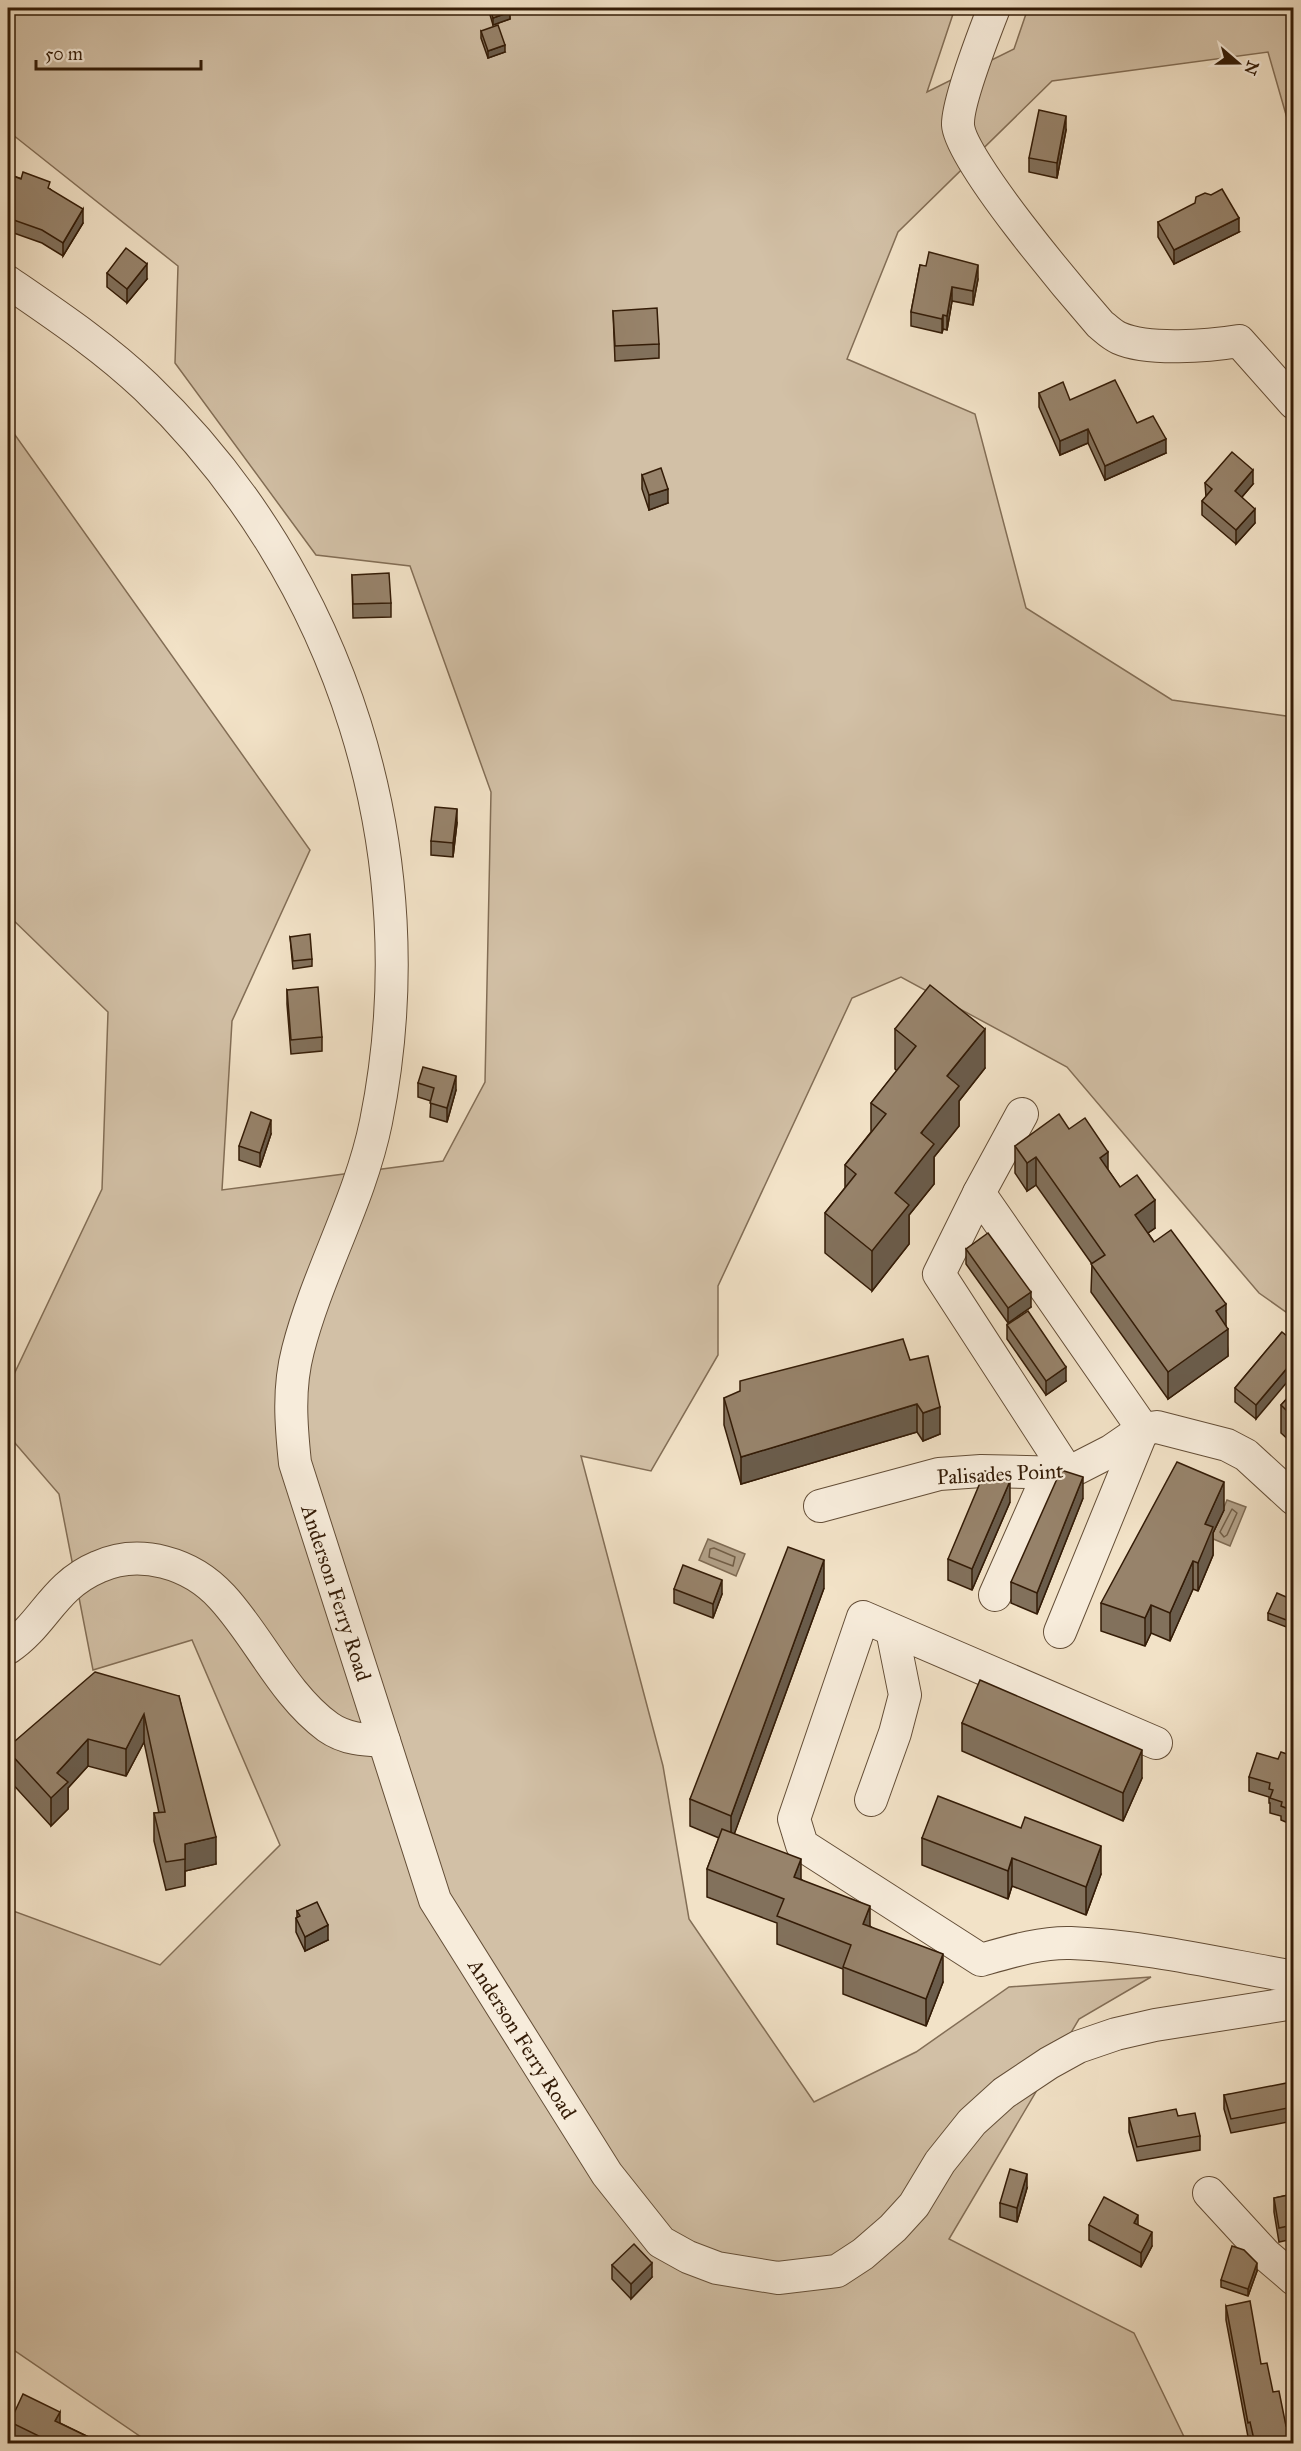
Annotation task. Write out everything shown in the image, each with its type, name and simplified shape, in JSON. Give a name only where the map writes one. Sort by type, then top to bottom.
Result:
[{"type":"street","points":[[994,8],[965,91],[958,126],[979,171],[1094,317],[1119,338],[1148,344],[1206,347],[1239,341],[1293,403]]},
{"type":"street","name":"Anderson Ferry Road","points":[[8,282],[86,335],[145,385],[228,477],[264,527],[300,590],[346,693],[365,752],[379,813],[390,894],[392,998],[387,1059],[370,1150],[298,1349],[290,1411],[295,1463],[435,1900],[601,2164],[661,2242],[717,2268],[778,2278],[837,2271],[863,2254],[893,2228],[914,2205],[940,2162],[972,2122],[1004,2093],[1049,2063],[1078,2047],[1116,2034],[1155,2025],[1293,2003]]},
{"type":"street","points":[[995,1595],[1058,1473],[939,1274],[1022,1114]]},
{"type":"street","points":[[979,1193],[1143,1429]]},
{"type":"street","points":[[1143,1429],[1157,1427],[1174,1429],[1227,1445],[1246,1455],[1293,1499]]},
{"type":"street","points":[[1060,1632],[1143,1429]]},
{"type":"street","name":"Palisades Point","points":[[820,1506],[939,1474],[981,1470],[1058,1473],[1111,1451],[1143,1429]]},
{"type":"street","points":[[8,1648],[21,1639],[67,1584],[98,1567],[122,1559],[148,1557],[172,1564],[221,1595],[308,1710],[329,1728],[350,1738],[384,1742]]},
{"type":"street","points":[[1156,1743],[863,1617],[794,1819],[802,1845],[981,1960],[1013,1950],[1069,1943],[1143,1951],[1293,1977]]},
{"type":"street","points":[[871,1800],[895,1733],[905,1695],[892,1630]]},
{"type":"street","points":[[1209,2193],[1266,2255],[1293,2279]]},
{"type":"shaded area","points":[[8,8],[955,8],[927,92],[1014,49],[1028,8],[1293,8],[1293,139],[1268,52],[1052,81],[898,232],[847,359],[975,414],[1026,608],[1172,700],[1293,717],[1293,1317],[1259,1293],[1067,1067],[901,977],[852,998],[718,1286],[718,1355],[651,1471],[581,1456],[663,1766],[689,1919],[814,2102],[916,2052],[1009,1987],[1151,1977],[1079,2019],[949,2239],[1134,2333],[1187,2443],[164,2443],[147,2441],[8,2346],[8,1909],[160,1965],[280,1845],[192,1640],[93,1670],[59,1494],[8,1435],[8,1387],[102,1189],[108,1012],[8,915],[8,425],[310,850],[232,1021],[222,1190],[443,1161],[485,1082],[491,792],[410,566],[316,555],[175,363],[178,266],[8,131]]},
{"type":"water","points":[[1227,1500],[1246,1507],[1230,1546],[1211,1538]]},
{"type":"water","points":[[708,1539],[745,1554],[736,1576],[699,1560]]},
{"type":"building","points":[[490,8],[508,8],[510,12],[493,18]]},
{"type":"building","points":[[498,25],[505,45],[488,51],[481,31]]},
{"type":"building","points":[[1039,110],[1066,116],[1057,163],[1029,158]]},
{"type":"building","points":[[23,172],[50,182],[48,188],[83,209],[63,243],[42,230],[8,218],[8,174],[21,179]]},
{"type":"building","points":[[1222,189],[1239,218],[1174,250],[1158,222],[1195,203],[1196,197],[1205,193],[1211,195]]},
{"type":"building","points":[[126,248],[147,264],[127,289],[107,273]]},
{"type":"building","points":[[929,252],[978,265],[973,291],[952,287],[947,316],[943,315],[942,319],[911,312],[920,265],[926,266]]},
{"type":"building","points":[[657,308],[659,344],[615,346],[613,311]]},
{"type":"building","points":[[1115,380],[1137,423],[1153,416],[1166,439],[1105,466],[1088,429],[1060,441],[1039,393],[1063,382],[1070,400]]},
{"type":"building","points":[[1232,452],[1253,470],[1235,491],[1255,509],[1236,530],[1202,501],[1212,489],[1205,483]]},
{"type":"building","points":[[661,468],[668,489],[649,495],[642,475]]},
{"type":"building","points":[[389,573],[391,603],[353,604],[352,575]]},
{"type":"building","points":[[435,807],[457,809],[453,843],[431,841]]},
{"type":"building","points":[[310,934],[312,959],[293,961],[290,937]]},
{"type":"building","points":[[930,985],[985,1029],[947,1076],[959,1086],[921,1133],[934,1144],[895,1193],[909,1205],[872,1251],[825,1213],[856,1174],[845,1165],[886,1114],[871,1103],[916,1046],[895,1029]]},
{"type":"building","points":[[318,987],[322,1037],[291,1040],[287,990]]},
{"type":"building","points":[[423,1067],[456,1076],[447,1108],[430,1103],[434,1088],[418,1083]]},
{"type":"building","points":[[251,1112],[271,1120],[260,1153],[239,1146]]},
{"type":"building","points":[[1059,1114],[1069,1129],[1085,1118],[1108,1152],[1100,1158],[1120,1187],[1137,1175],[1155,1200],[1135,1215],[1154,1242],[1171,1230],[1226,1304],[1216,1311],[1228,1329],[1168,1372],[1091,1264],[1105,1255],[1036,1157],[1027,1163],[1015,1146]]},
{"type":"building","points":[[988,1233],[1031,1292],[1008,1308],[966,1249]]},
{"type":"building","points":[[1028,1311],[1066,1367],[1046,1381],[1007,1325]]},
{"type":"building","points":[[1282,1332],[1293,1341],[1293,1361],[1256,1405],[1235,1388]]},
{"type":"building","points":[[903,1339],[910,1360],[928,1356],[940,1407],[923,1413],[917,1404],[741,1457],[724,1398],[740,1391],[740,1381]]},
{"type":"building","points":[[1293,1392],[1293,1417],[1281,1405]]},
{"type":"building","points":[[1177,1462],[1224,1482],[1205,1524],[1213,1527],[1198,1563],[1193,1561],[1170,1613],[1151,1605],[1145,1618],[1101,1603]]},
{"type":"building","points":[[1061,1470],[1083,1477],[1037,1593],[1011,1582]]},
{"type":"building","points":[[985,1471],[1010,1481],[972,1569],[948,1559]]},
{"type":"building","points":[[788,1547],[824,1560],[731,1816],[690,1799]]},
{"type":"building","points":[[683,1565],[722,1580],[713,1604],[674,1589]]},
{"type":"building","points":[[1277,1593],[1293,1600],[1293,1610],[1289,1621],[1268,1613]]},
{"type":"building","points":[[95,1672],[179,1696],[216,1837],[185,1844],[185,1859],[166,1862],[154,1813],[165,1812],[144,1714],[126,1749],[88,1739],[57,1773],[68,1782],[51,1798],[8,1751],[8,1747]]},
{"type":"building","points":[[980,1680],[1142,1750],[1123,1793],[962,1723]]},
{"type":"building","points":[[1281,1752],[1293,1756],[1293,1811],[1281,1806],[1282,1802],[1270,1798],[1273,1790],[1269,1789],[1270,1783],[1249,1777],[1257,1753],[1278,1759]]},
{"type":"building","points":[[938,1796],[1021,1828],[1025,1817],[1101,1846],[1086,1887],[1012,1858],[1008,1871],[922,1838]]},
{"type":"building","points":[[722,1829],[801,1859],[794,1877],[870,1906],[863,1924],[943,1954],[926,1999],[843,1967],[851,1945],[777,1916],[784,1899],[707,1869]]},
{"type":"building","points":[[317,1902],[328,1925],[305,1937],[296,1918],[300,1916],[297,1911]]},
{"type":"building","points":[[1292,2082],[1293,2107],[1231,2119],[1224,2095]]},
{"type":"building","points":[[1176,2109],[1178,2116],[1195,2113],[1200,2136],[1137,2147],[1129,2118]]},
{"type":"building","points":[[1010,2169],[1027,2174],[1017,2208],[1000,2203]]},
{"type":"building","points":[[1293,2194],[1293,2225],[1279,2228],[1274,2198]]},
{"type":"building","points":[[1104,2197],[1138,2215],[1134,2223],[1152,2232],[1141,2253],[1089,2225]]},
{"type":"building","points":[[634,2244],[652,2263],[631,2284],[612,2265]]},
{"type":"building","points":[[1232,2246],[1244,2250],[1257,2263],[1248,2289],[1221,2280]]},
{"type":"building","points":[[1250,2301],[1261,2364],[1267,2363],[1273,2392],[1279,2391],[1286,2426],[1289,2426],[1291,2444],[1255,2444],[1250,2422],[1248,2423],[1226,2306]]},
{"type":"building","points":[[23,2394],[60,2412],[55,2421],[103,2444],[55,2444],[10,2422]]}]
